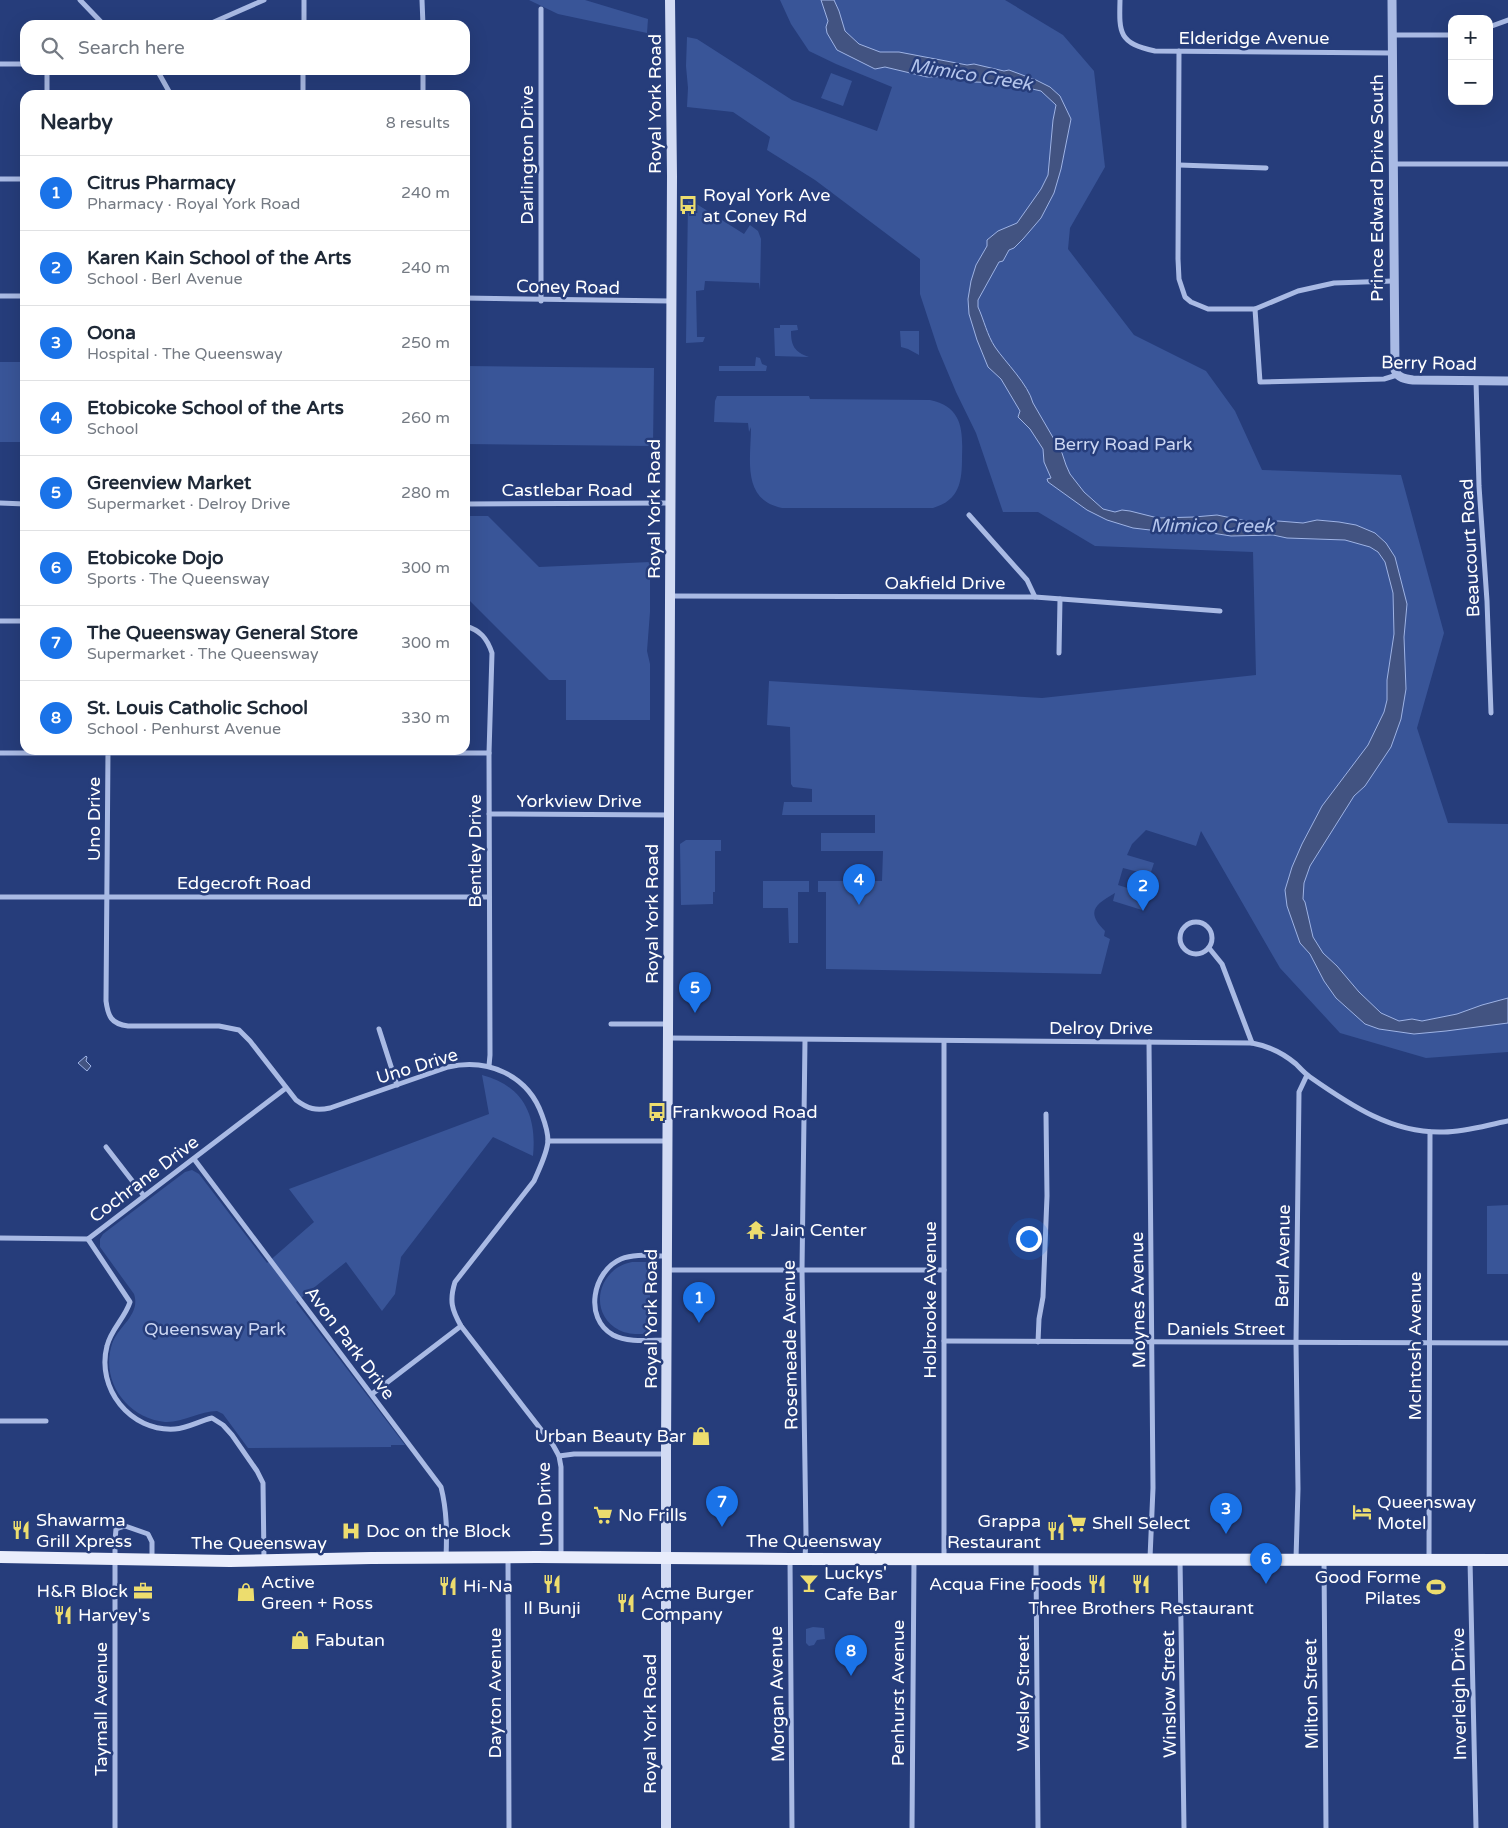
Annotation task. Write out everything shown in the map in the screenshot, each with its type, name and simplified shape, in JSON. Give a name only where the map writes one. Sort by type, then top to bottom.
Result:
[{"type":"main road","name":"Royal York Road","points":[[666,1828],[670,0]]},
{"type":"main road","name":"The Queensway","points":[[0,1557],[152,1560],[561,1557],[1508,1560]]},
{"type":"street","points":[[80,0],[99,20]]},
{"type":"street","points":[[218,20],[261,0]]},
{"type":"street","points":[[304,0],[304,20]]},
{"type":"street","points":[[422,0],[423,20]]},
{"type":"street","name":"Elderidge Avenue","points":[[1120,0],[1121,34],[1129,42],[1140,48],[1155,51],[1392,53]]},
{"type":"street","name":"Prince Edward Drive South","points":[[1392,0],[1394,366],[1397,376]]},
{"type":"street","name":"Darlington Drive","points":[[541,9],[541,300]]},
{"type":"street","points":[[1493,26],[1508,20]]},
{"type":"street","points":[[1392,35],[1448,35]]},
{"type":"street","points":[[1179,51],[1178,259],[1179,279],[1185,297],[1191,302],[1208,309],[1255,309],[1298,290],[1319,285],[1393,281]]},
{"type":"street","points":[[0,64],[20,64]]},
{"type":"street","points":[[46,90],[47,75]]},
{"type":"street","points":[[160,75],[168,90]]},
{"type":"street","points":[[303,75],[303,90]]},
{"type":"street","points":[[423,75],[423,90]]},
{"type":"street","points":[[1393,164],[1508,164]]},
{"type":"street","points":[[1179,165],[1266,168]]},
{"type":"street","points":[[0,179],[20,179]]},
{"type":"street","points":[[0,296],[20,296]]},
{"type":"street","name":"Coney Road","points":[[470,298],[670,301]]},
{"type":"street","name":"Berry Road","points":[[1255,309],[1260,382],[1384,379],[1397,376],[1413,380],[1508,380]]},
{"type":"street","name":"Beaucourt Road","points":[[1476,380],[1479,486],[1487,601],[1491,713]]},
{"type":"street","name":"Castlebar Road","points":[[470,504],[669,503]]},
{"type":"street","points":[[0,504],[20,504]]},
{"type":"street","points":[[969,515],[1027,580],[1036,597]]},
{"type":"street","name":"Oakfield Drive","points":[[670,596],[1036,597],[1220,611]]},
{"type":"street","points":[[1059,653],[1060,600]]},
{"type":"street","points":[[0,621],[20,621]]},
{"type":"street","name":"Bentley Drive","points":[[470,628],[486,638],[492,653],[489,753],[489,1066]]},
{"type":"street","points":[[0,753],[20,753]]},
{"type":"street","points":[[470,753],[489,753]]},
{"type":"street","name":"Uno Drive","points":[[108,755],[106,1001],[109,1017],[114,1022],[128,1026],[219,1026],[239,1030],[250,1040],[286,1088],[305,1106],[314,1110],[322,1110],[457,1065],[474,1064],[489,1066],[512,1076],[524,1085],[533,1096],[544,1121],[548,1141],[534,1181],[455,1282],[451,1298],[453,1312],[461,1326],[553,1445],[559,1456],[561,1468],[561,1557]]},
{"type":"street","name":"Yorkview Drive","points":[[489,814],[669,815]]},
{"type":"street","name":"Edgecroft Road","points":[[0,897],[489,897]]},
{"type":"street","points":[[1194,922],[1204,924],[1212,932],[1212,943],[1209,948],[1201,954],[1190,954],[1186,951],[1180,942],[1181,932],[1184,927],[1194,922]]},
{"type":"street","points":[[1209,948],[1222,964],[1252,1043]]},
{"type":"street","points":[[611,1024],[668,1024]]},
{"type":"street","points":[[379,1029],[397,1085]]},
{"type":"street","name":"Delroy Drive","points":[[668,1038],[1252,1043],[1264,1045],[1284,1055],[1307,1075],[1361,1111],[1402,1127],[1430,1132],[1447,1132],[1508,1121]]},
{"type":"street","name":"Rosemeade Avenue","points":[[805,1040],[802,1270],[805,1559]]},
{"type":"street","name":"Holbrooke Avenue","points":[[944,1040],[944,1559]]},
{"type":"street","name":"Moynes Avenue","points":[[1149,1042],[1154,1488],[1150,1558]]},
{"type":"street","name":"Berl Avenue","points":[[1296,1559],[1298,1489],[1296,1343],[1299,1092],[1307,1075]]},
{"type":"street","name":"Cochrane Drive","points":[[0,1238],[88,1239],[286,1088]]},
{"type":"street","points":[[1038,1342],[1039,1319],[1043,1297],[1047,1196],[1046,1114]]},
{"type":"street","name":"McIntosh Avenue","points":[[1428,1559],[1430,1132]]},
{"type":"street","points":[[548,1141],[667,1140]]},
{"type":"street","points":[[106,1147],[144,1196]]},
{"type":"street","name":"Avon Park Drive","points":[[194,1159],[440,1487],[447,1522],[446,1558]]},
{"type":"street","points":[[88,1239],[130,1302],[128,1309],[107,1345],[105,1374],[111,1393],[120,1406],[132,1417],[154,1427],[175,1429],[212,1418],[223,1425],[258,1471],[263,1483],[264,1560]]},
{"type":"street","points":[[667,1256],[631,1256],[621,1259],[605,1270],[595,1293],[598,1317],[614,1336],[636,1340],[667,1340]]},
{"type":"street","points":[[667,1270],[944,1270]]},
{"type":"street","points":[[372,1394],[461,1326]]},
{"type":"street","name":"Daniels Street","points":[[944,1342],[1508,1343]]},
{"type":"street","points":[[0,1421],[46,1421]]},
{"type":"street","points":[[559,1456],[574,1454],[666,1454]]},
{"type":"street","name":"Taymall Avenue","points":[[115,1828],[116,1530],[119,1527],[125,1526],[148,1534],[152,1542],[152,1560]]},
{"type":"street","name":"Dayton Avenue","points":[[508,1558],[510,1828]]},
{"type":"street","name":"Wesley Street","points":[[1036,1558],[1038,1828]]},
{"type":"street","name":"Morgan Avenue","points":[[790,1559],[792,1828]]},
{"type":"street","name":"Penhurst Avenue","points":[[912,1828],[914,1559]]},
{"type":"street","name":"Winslow Street","points":[[1180,1559],[1184,1828]]},
{"type":"street","name":"Milton Street","points":[[1324,1559],[1326,1828]]},
{"type":"street","name":"Inverleigh Drive","points":[[1470,1559],[1476,1828]]},
{"type":"green space","points":[[529,0],[585,0],[648,19],[647,33],[558,14]]},
{"type":"green space","name":"Berry Road Park","points":[[780,0],[1005,0],[1063,35],[1094,71],[1105,167],[1070,228],[1068,249],[1134,335],[1206,371],[1235,411],[1262,470],[1401,475],[1444,633],[1417,728],[1448,823],[1508,824],[1508,1052],[1426,1058],[1340,1033],[1280,968],[1201,831],[1196,846],[1146,830],[1132,844],[1127,855],[1154,863],[1150,875],[1123,868],[1118,885],[1147,894],[1142,910],[1113,901],[1115,893],[1102,901],[1095,909],[1096,919],[1105,931],[1104,936],[1110,939],[1101,974],[826,969],[826,892],[818,892],[818,881],[882,881],[883,851],[821,851],[821,833],[875,833],[875,815],[782,815],[784,802],[812,802],[812,789],[793,787],[791,784],[790,727],[767,725],[769,681],[1042,698],[1256,675],[1253,552],[1095,546],[1038,512],[1003,512],[976,433],[938,349],[920,294],[920,259],[815,180],[767,150],[770,137],[733,112],[687,107],[687,37],[697,39],[792,100],[877,131],[892,87],[809,51],[791,24]]},
{"type":"green space","points":[[831,73],[852,81],[843,106],[821,98]]},
{"type":"green space","points":[[688,201],[695,203],[744,234],[750,225],[758,231],[761,239],[760,290],[759,283],[705,281],[704,290],[696,291],[697,337],[705,337],[703,342],[686,343]]},
{"type":"green space","points":[[780,325],[797,325],[798,330],[791,331],[794,347],[800,353],[809,357],[775,356],[774,328],[780,328]]},
{"type":"green space","points":[[900,331],[919,331],[919,355],[901,347]]},
{"type":"green space","points":[[756,357],[760,358],[762,364],[767,366],[766,371],[719,371],[719,366],[755,366]]},
{"type":"green space","points":[[0,362],[20,362],[20,442],[0,442]]},
{"type":"green space","points":[[470,366],[654,368],[653,446],[470,444]]},
{"type":"green space","points":[[717,396],[809,396],[810,399],[930,400],[941,403],[954,414],[961,429],[962,466],[958,488],[949,500],[933,508],[782,508],[769,503],[760,496],[754,487],[750,464],[751,427],[749,432],[748,423],[714,422]]},
{"type":"green space","points":[[470,516],[488,516],[539,567],[650,562],[650,612],[647,651],[650,664],[650,720],[566,720],[566,680],[549,680],[470,601]]},
{"type":"green space","points":[[686,840],[721,840],[721,851],[715,851],[715,892],[713,892],[713,904],[681,905],[680,844]]},
{"type":"green space","points":[[763,881],[809,881],[809,892],[798,892],[798,943],[789,943],[788,908],[763,908]]},
{"type":"green space","name":"Queensway Park","points":[[482,1075],[508,1087],[518,1095],[525,1105],[533,1128],[533,1156],[493,1137],[401,1257],[395,1294],[382,1311],[346,1262],[296,1302],[405,1445],[391,1445],[391,1447],[248,1448],[223,1414],[217,1411],[178,1421],[165,1422],[151,1419],[128,1405],[113,1384],[109,1358],[115,1338],[132,1314],[135,1301],[134,1294],[100,1247],[100,1239],[103,1234],[185,1172],[192,1170],[199,1174],[267,1263],[314,1222],[289,1189],[489,1114]]},
{"type":"green space","points":[[1508,1205],[1508,1274],[1487,1274],[1487,1206]]},
{"type":"green space","points":[[632,1262],[650,1262],[650,1334],[630,1333],[619,1330],[609,1322],[603,1313],[600,1303],[601,1292],[611,1273],[620,1266]]},
{"type":"green space","points":[[813,1627],[824,1628],[825,1639],[817,1640],[814,1645],[809,1646],[806,1643],[806,1629]]},
{"type":"water","name":"Mimico Creek","points":[[821,0],[834,0],[845,31],[859,44],[880,52],[899,52],[967,65],[974,64],[1004,71],[1009,70],[1050,87],[1060,96],[1071,119],[1054,193],[1041,218],[1014,248],[1009,250],[1003,261],[999,262],[978,300],[978,307],[992,342],[1026,388],[1062,453],[1070,474],[1084,492],[1103,509],[1115,512],[1122,510],[1130,511],[1158,518],[1217,515],[1261,524],[1278,521],[1303,523],[1317,520],[1339,522],[1356,525],[1375,533],[1386,543],[1395,557],[1407,604],[1404,637],[1406,689],[1401,719],[1391,747],[1365,786],[1354,796],[1310,866],[1304,883],[1303,899],[1313,937],[1323,953],[1381,1013],[1399,1021],[1412,1019],[1422,1021],[1457,1014],[1508,998],[1508,1023],[1414,1034],[1379,1029],[1365,1024],[1336,998],[1324,981],[1310,954],[1300,943],[1287,906],[1285,890],[1302,844],[1322,806],[1368,745],[1384,712],[1394,634],[1393,593],[1385,562],[1378,552],[1370,547],[1345,540],[1287,538],[1273,535],[1231,536],[1133,528],[1107,520],[1087,510],[1048,482],[1047,479],[1051,478],[1044,462],[1043,449],[1030,429],[1018,417],[1020,411],[1001,379],[988,367],[969,314],[968,299],[976,265],[987,246],[987,240],[998,231],[1017,223],[1041,189],[1048,175],[1056,105],[1041,91],[1006,83],[974,82],[959,76],[927,77],[885,67],[875,69],[837,50],[827,33],[828,21]]},
{"type":"water","points":[[86,1056],[86,1061],[91,1066],[87,1071],[78,1063]]},
{"type":"place","name":"Royal York Ave at Coney Rd","points":[[688,205]]},
{"type":"place","name":"Etobicoke School of the Arts","points":[[859,905]]},
{"type":"place","name":"Karen Kain School of the Arts","points":[[1143,911]]},
{"type":"place","name":"Greenview Market","points":[[695,1013]]},
{"type":"place","name":"Frankwood Road","points":[[657,1112]]},
{"type":"place","name":"Jain Center","points":[[756,1230]]},
{"type":"place","name":"Citrus Pharmacy","points":[[699,1323]]},
{"type":"place","name":"Urban Beauty Bar","points":[[701,1436]]},
{"type":"place","name":"Queensway Motel","points":[[1362,1512]]},
{"type":"place","name":"No Frills","points":[[603,1515]]},
{"type":"place","name":"Shell Select","points":[[1077,1523]]},
{"type":"place","name":"The Queensway General Store","points":[[722,1527]]},
{"type":"place","name":"Shawarma Grill Xpress","points":[[21,1530]]},
{"type":"place","name":"Doc on the Block","points":[[351,1531]]},
{"type":"place","name":"Grappa Restaurant","points":[[1056,1531]]},
{"type":"place","name":"Oona","points":[[1226,1534]]},
{"type":"place","name":"Luckys' Cafe Bar","points":[[809,1583]]},
{"type":"place","name":"Il Bunji","points":[[552,1584]]},
{"type":"place","name":"Acqua Fine Foods","points":[[1097,1584]]},
{"type":"place","name":"Three Brothers Restaurant","points":[[1141,1584]]},
{"type":"place","name":"Etobicoke Dojo","points":[[1266,1584]]},
{"type":"place","name":"Hi-Na","points":[[448,1586]]},
{"type":"place","name":"Good Forme Pilates","points":[[1436,1587]]},
{"type":"place","name":"H&R Block","points":[[143,1591]]},
{"type":"place","name":"Active Green + Ross","points":[[246,1592]]},
{"type":"place","name":"Acme Burger Company","points":[[626,1603]]},
{"type":"place","name":"Harvey's","points":[[63,1615]]},
{"type":"place","name":"Fabutan","points":[[300,1640]]},
{"type":"place","name":"St. Louis Catholic School","points":[[851,1676]]}]
